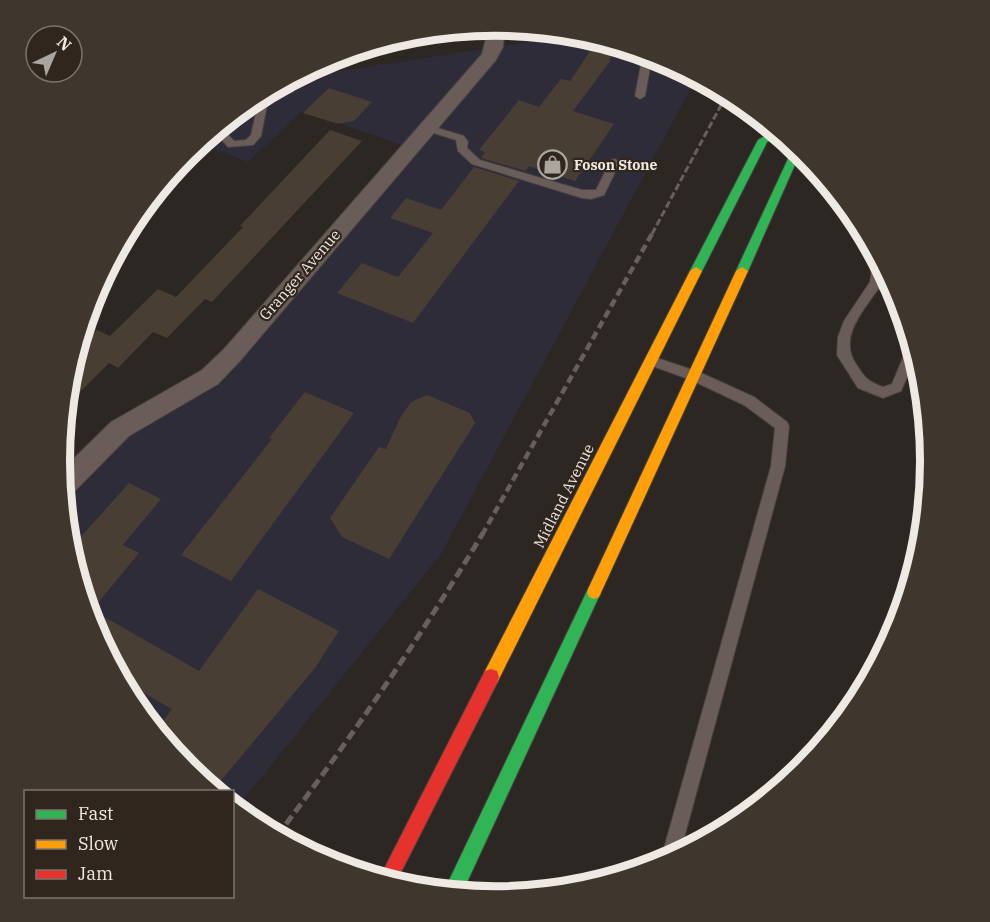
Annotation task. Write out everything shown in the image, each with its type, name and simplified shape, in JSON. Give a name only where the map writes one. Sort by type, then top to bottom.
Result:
[{"type":"main road","name":"Midland Avenue","points":[[391,873],[763,140],[769,137]]},
{"type":"main road","points":[[457,884],[695,376],[793,157]]},
{"type":"street","name":"Granger Avenue","points":[[71,478],[120,429],[210,376],[232,355],[490,56],[495,36]]},
{"type":"lane","points":[[640,96],[646,64]]},
{"type":"lane","points":[[223,135],[232,145],[249,143],[256,136],[254,124],[263,106]]},
{"type":"lane","points":[[255,111],[262,110]]},
{"type":"lane","points":[[428,128],[460,138],[463,142],[462,149],[476,162],[582,194],[591,195],[600,192],[615,162]]},
{"type":"lane","points":[[877,275],[876,284],[850,321],[844,337],[843,355],[862,384],[884,393],[897,387],[908,360]]},
{"type":"lane","points":[[876,284],[883,287]]},
{"type":"lane","points":[[651,361],[695,376],[748,401],[782,426],[778,466],[673,847]]},
{"type":"shaded area","points":[[545,39],[605,50],[658,68],[692,85],[441,554],[242,802],[234,796],[234,790],[226,790],[215,781],[175,741],[127,673],[102,624],[84,571],[72,498],[136,428],[223,382],[420,151],[302,111],[248,162],[209,147],[259,108],[318,75]]},
{"type":"building","points":[[593,47],[613,53],[609,60],[611,60],[573,111],[614,124],[575,181],[529,166],[526,171],[481,158],[485,152],[479,150],[519,100],[539,107],[561,79],[570,81]]},
{"type":"building","points":[[329,88],[372,102],[354,121],[338,124],[303,113]]},
{"type":"building","points":[[330,130],[362,141],[212,302],[205,299],[167,338],[153,332],[118,368],[109,363],[75,397],[88,338],[97,330],[110,336],[158,289],[176,297],[243,227],[240,226]]},
{"type":"building","points":[[474,167],[519,181],[413,323],[337,293],[362,263],[398,277],[433,233],[390,218],[406,198],[441,210]]},
{"type":"building","points":[[305,392],[354,413],[231,581],[181,555],[272,439],[269,438]]},
{"type":"building","points":[[427,395],[470,413],[475,423],[389,559],[342,537],[330,518],[379,447],[386,449],[400,418],[411,402]]},
{"type":"building","points":[[129,483],[161,499],[123,545],[139,553],[96,606],[84,571],[78,541]]},
{"type":"building","points":[[258,589],[339,631],[315,668],[219,783],[194,762],[161,724],[172,709],[137,689],[114,649],[98,614],[199,671]]},
{"type":"railway","points":[[652,234],[722,102]]},
{"type":"railway","points":[[482,535],[653,232]]},
{"type":"railway","points":[[282,829],[384,687],[435,611],[483,533]]},
{"type":"traffic: fast","points":[[696,271],[763,140],[769,137]]},
{"type":"traffic: fast","points":[[742,271],[793,157]]},
{"type":"traffic: fast","points":[[457,884],[594,592]]},
{"type":"traffic: slow","points":[[491,677],[696,271]]},
{"type":"traffic: slow","points":[[594,592],[742,271]]},
{"type":"traffic: jam","points":[[391,873],[491,677]]},
{"type":"place","name":"Foson Stone","points":[[553,165]]}]
